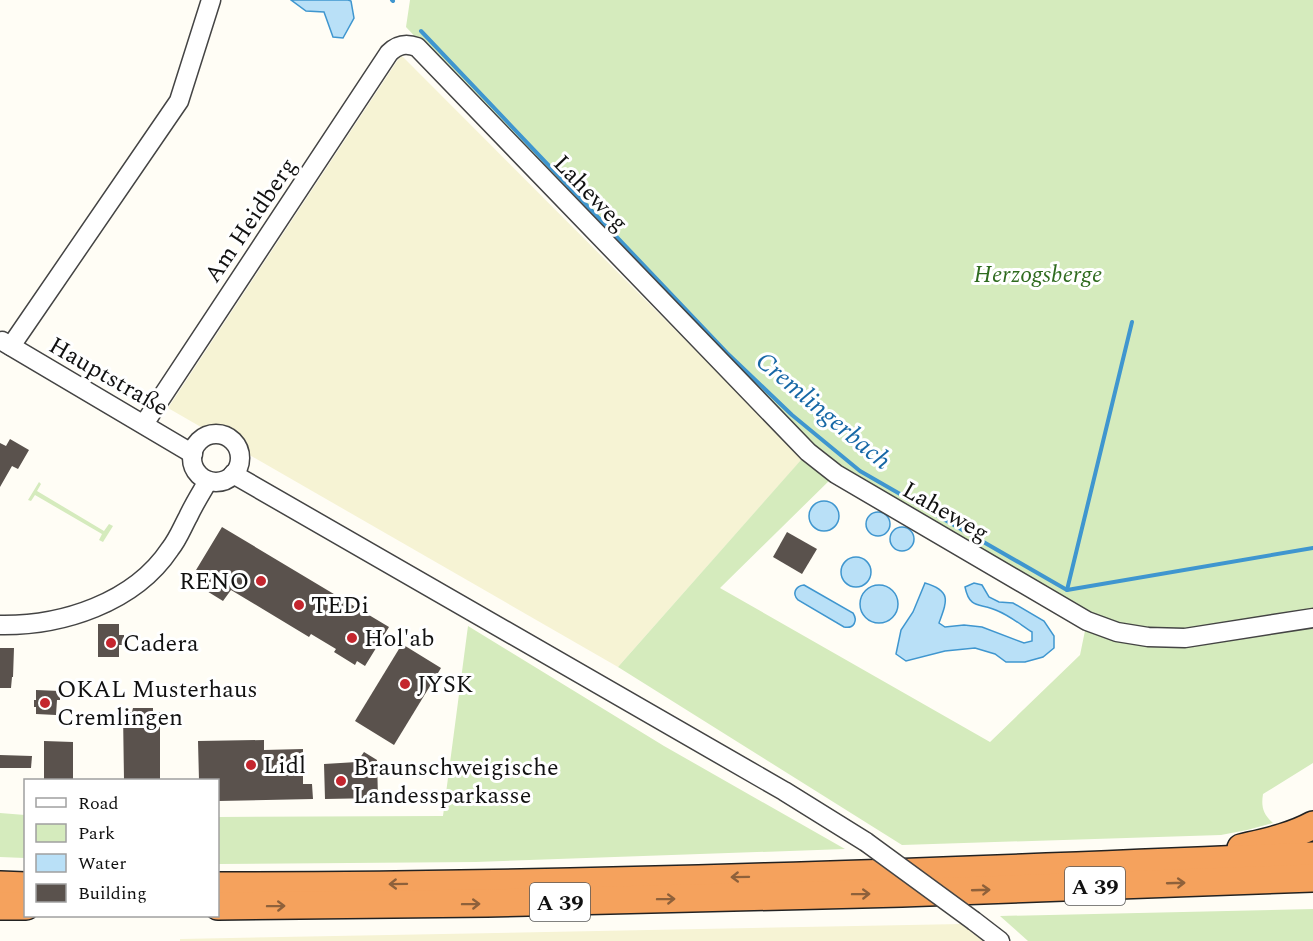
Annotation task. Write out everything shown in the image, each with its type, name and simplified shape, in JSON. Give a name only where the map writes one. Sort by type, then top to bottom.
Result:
[{"type":"highway","points":[[1185,862],[1272,841],[1313,825]]},
{"type":"highway","name":"A 39","points":[[219,886],[666,879],[1313,856]]},
{"type":"highway","name":"A 39","points":[[219,906],[487,903],[902,893],[1305,879]]},
{"type":"highway","points":[[0,885],[24,886]]},
{"type":"highway","points":[[0,906],[24,906]]},
{"type":"street","points":[[5,343],[179,101],[212,0]]},
{"type":"street","name":"Laheweg","points":[[398,46],[408,44],[417,47],[808,452],[836,474],[1087,621],[1117,632],[1148,637],[1185,638],[1313,618]]},
{"type":"street","name":"Am Heidberg","points":[[144,423],[383,63],[398,46]]},
{"type":"street","name":"Hauptstraße","points":[[5,343],[193,453]]},
{"type":"street","points":[[214,434],[227,437],[232,441],[239,451],[239,464],[233,474],[222,481],[208,481],[199,475],[193,465],[193,453],[203,438],[214,434]]},
{"type":"street","points":[[233,474],[784,791],[866,842],[1000,941]]},
{"type":"street","points":[[0,625],[28,624],[72,615],[103,604],[131,588],[157,566],[171,548],[208,481]]},
{"type":"shaded area","points":[[401,55],[803,458],[618,667],[168,408]]},
{"type":"shaded area","points":[[962,924],[983,941],[180,941],[180,939]]},
{"type":"green space","name":"Herzogsberge","points":[[410,0],[1313,0],[1313,763],[1263,794],[1264,810],[1273,823],[1221,835],[902,845],[618,667],[808,452],[406,27]],"holes":[[[836,474],[1087,621],[1080,655],[990,742],[720,588]]]},
{"type":"green space","points":[[39,482],[41,484],[37,491],[104,531],[109,524],[113,526],[103,542],[99,540],[102,534],[35,495],[31,501],[28,500]]},
{"type":"green space","points":[[468,626],[664,746],[845,849],[476,862],[219,864],[219,817],[443,816]]},
{"type":"green space","points":[[0,813],[24,815],[24,858],[0,857]]},
{"type":"green space","points":[[1313,909],[1313,941],[1028,941],[1000,916]]},
{"type":"water","points":[[291,0],[348,0],[351,1],[354,18],[343,38],[333,37],[324,12],[306,11]]},
{"type":"water","points":[[824,501],[830,502],[838,510],[838,522],[830,530],[824,531],[818,530],[810,522],[809,516],[810,510],[818,502]]},
{"type":"water","points":[[878,512],[886,516],[890,524],[886,532],[878,536],[870,532],[866,524],[870,516]]},
{"type":"water","points":[[902,527],[910,531],[914,539],[910,547],[902,551],[894,547],[890,539],[894,531]]},
{"type":"water","points":[[856,557],[867,561],[871,572],[867,583],[856,587],[845,583],[841,572],[845,561]]},
{"type":"water","points":[[925,583],[943,593],[945,603],[939,623],[945,627],[964,625],[982,627],[1024,643],[1032,641],[1032,632],[1002,613],[977,605],[970,600],[965,587],[974,583],[982,585],[989,597],[999,602],[1013,603],[1044,621],[1054,636],[1054,648],[1043,657],[1025,662],[1006,662],[995,654],[975,648],[945,651],[906,661],[896,654],[901,630],[913,612]]},
{"type":"water","points":[[804,585],[853,613],[854,624],[844,627],[798,600],[795,591]]},
{"type":"water","points":[[879,585],[893,590],[898,604],[893,618],[879,623],[865,618],[860,604],[865,590]]},
{"type":"building","points":[[10,439],[29,450],[18,469],[12,466],[0,487],[0,443],[6,446]]},
{"type":"building","points":[[222,527],[389,627],[365,666],[357,661],[355,665],[334,652],[336,649],[311,634],[309,637],[231,590],[223,601],[197,585],[198,578],[193,575]]},
{"type":"building","points":[[787,532],[817,549],[802,574],[773,557]]},
{"type":"building","name":"Cadera","points":[[98,624],[119,624],[119,635],[124,635],[124,645],[119,645],[119,657],[98,657]]},
{"type":"building","name":"JYSK","points":[[402,644],[441,668],[394,745],[355,721]]},
{"type":"building","points":[[0,648],[14,648],[11,688],[0,688]]},
{"type":"building","name":"OKAL Musterhaus Cremlingen","points":[[36,690],[60,691],[56,715],[36,714],[34,700],[36,700]]},
{"type":"building","points":[[133,708],[153,708],[153,712],[160,712],[160,779],[124,779],[123,712],[132,712]]},
{"type":"building","name":"Lidl","points":[[264,740],[264,750],[303,749],[303,784],[312,784],[313,799],[219,801],[219,779],[199,779],[198,741]]},
{"type":"building","points":[[44,741],[73,742],[73,779],[44,779]]},
{"type":"building","points":[[364,752],[377,760],[378,798],[325,799],[324,764],[357,762]]},
{"type":"building","points":[[0,755],[32,756],[31,768],[0,768]]},
{"type":"waterway","name":"Cremlingerbach","points":[[421,31],[727,353],[792,415],[860,471],[1067,590],[1313,548]]},
{"type":"waterway","points":[[1067,590],[1132,322]]},
{"type":"place","name":"RENO","points":[[261,581]]},
{"type":"place","name":"TEDi","points":[[299,605]]},
{"type":"place","name":"Hol'ab","points":[[352,638]]},
{"type":"place","name":"Cadera","points":[[111,643]]},
{"type":"place","name":"JYSK","points":[[405,684]]},
{"type":"place","name":"OKAL Musterhaus Cremlingen","points":[[45,703]]},
{"type":"place","name":"Lidl","points":[[251,765]]},
{"type":"place","name":"Braunschweigische Landessparkasse","points":[[341,781]]}]
